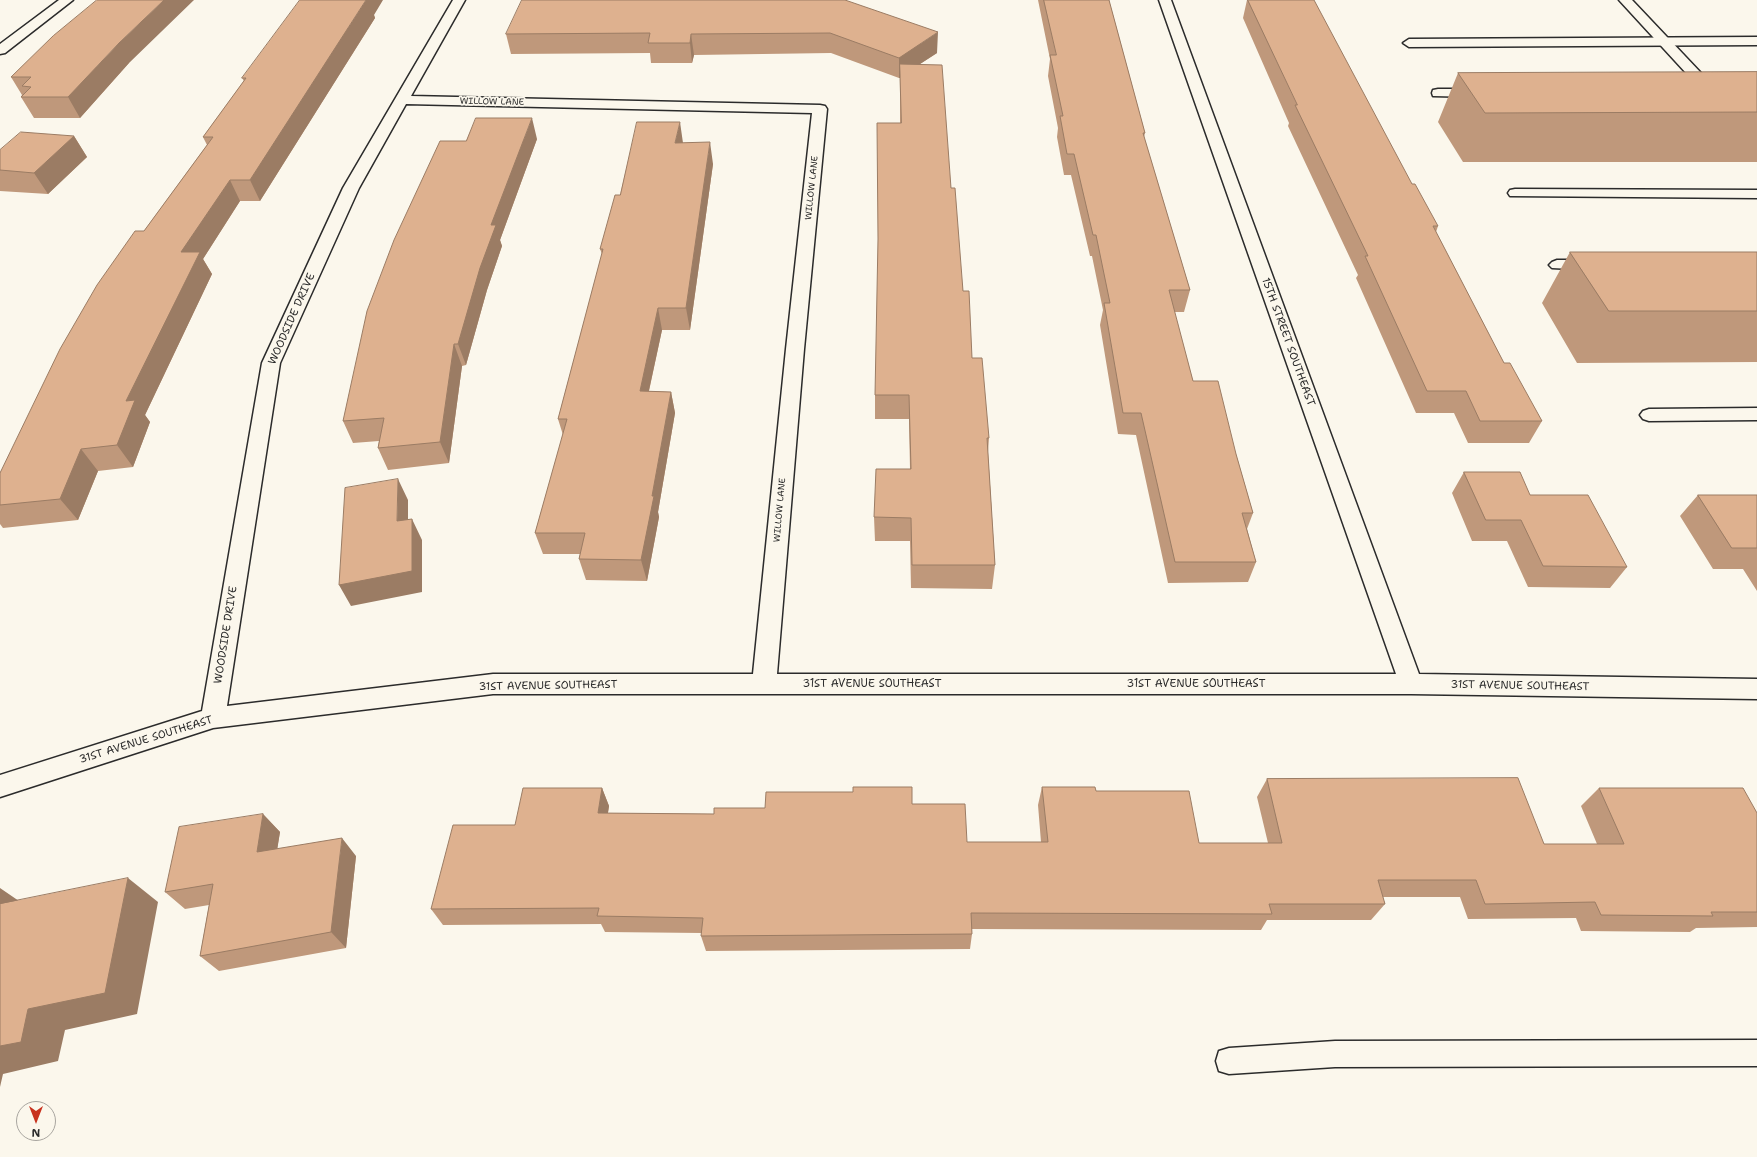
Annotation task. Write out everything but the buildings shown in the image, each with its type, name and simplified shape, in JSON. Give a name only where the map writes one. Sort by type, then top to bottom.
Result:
[{"type":"street","points":[[0,50],[67,0]]},
{"type":"street","name":"WOODSIDE DRIVE","points":[[213,718],[271,363],[351,188],[459,0]]},
{"type":"street","name":"15TH STREET SOUTHEAST","points":[[1165,0],[1411,684]]},
{"type":"street","points":[[1625,0],[1711,92],[1724,98]]},
{"type":"street","name":"WILLOW LANE","points":[[401,100],[820,109],[795,349],[764,684]]},
{"type":"street","name":"31ST AVENUE SOUTHEAST","points":[[0,786],[213,718],[493,684],[1411,684],[1757,689]]},
{"type":"lane","points":[[1409,43],[1757,40]]},
{"type":"lane","points":[[1696,92],[1711,92]]},
{"type":"lane","points":[[1438,93],[1485,93]]},
{"type":"lane","points":[[1515,193],[1757,194]]},
{"type":"lane","points":[[1557,265],[1603,265]]},
{"type":"lane","points":[[1649,415],[1757,414]]},
{"type":"lane","points":[[1229,1061],[1335,1054],[1757,1053]]}]
